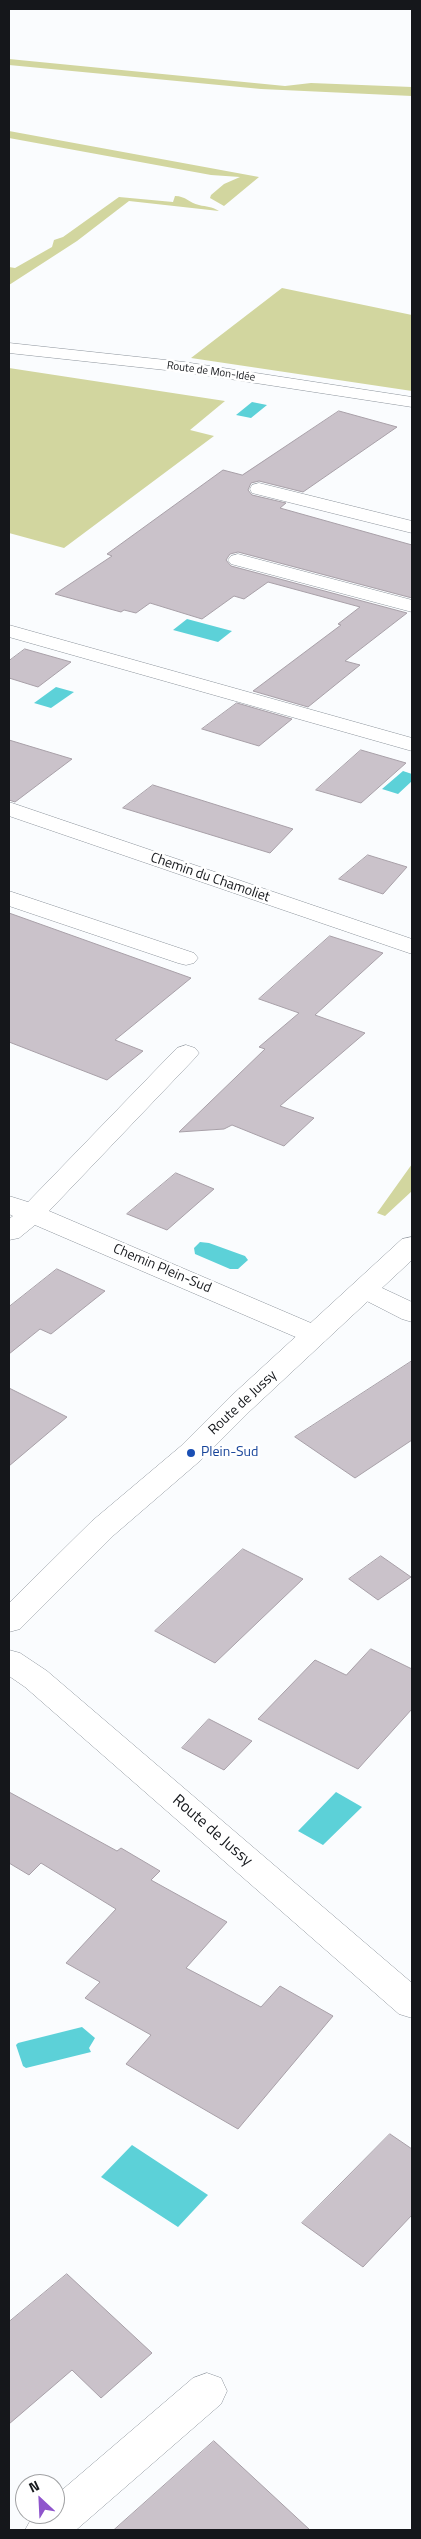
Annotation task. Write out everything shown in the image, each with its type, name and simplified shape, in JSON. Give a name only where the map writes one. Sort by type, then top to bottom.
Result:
[{"type":"street","name":"Route de Mon-Idée","points":[[9,348],[184,368],[412,402]]},
{"type":"street","points":[[259,489],[412,527]]},
{"type":"street","points":[[238,560],[412,606]]},
{"type":"street","points":[[9,631],[412,745]]},
{"type":"street","name":"Chemin du Chamoliet","points":[[9,809],[412,947]]},
{"type":"street","points":[[9,898],[186,958]]},
{"type":"street","points":[[9,1232],[20,1209],[186,1053]]},
{"type":"street","name":"Chemin Plein-Sud","points":[[20,1209],[315,1335]]},
{"type":"street","name":"Route de Jussy","points":[[9,1621],[104,1528],[191,1453],[412,1245]]},
{"type":"street","points":[[365,1289],[412,1314]]},
{"type":"street","name":"Route de Jussy","points":[[9,1661],[36,1680],[412,2004]]},
{"type":"street","points":[[46,2530],[207,2391]]},
{"type":"green space","points":[[9,59],[285,86],[311,83],[412,87],[412,96],[261,89],[9,65]]},
{"type":"green space","points":[[9,131],[259,177],[224,206],[210,198],[211,195],[224,184],[240,177],[211,175],[9,138]]},
{"type":"green space","points":[[175,196],[219,211],[129,201],[77,241],[9,285],[9,267],[15,268],[52,247],[54,240],[63,237],[119,197],[173,202]]},
{"type":"green space","points":[[282,288],[412,315],[412,391],[191,358]]},
{"type":"green space","points":[[9,368],[225,401],[190,430],[214,436],[64,548],[9,533]]},
{"type":"green space","points":[[412,1164],[412,1191],[385,1216],[377,1213]]},
{"type":"water","points":[[252,402],[267,405],[251,418],[236,415]]},
{"type":"water","points":[[187,619],[232,631],[218,642],[173,630]]},
{"type":"water","points":[[56,687],[74,692],[51,708],[34,703]]},
{"type":"water","points":[[403,771],[412,774],[412,781],[398,794],[382,789]]},
{"type":"water","points":[[200,1242],[209,1243],[245,1256],[248,1260],[238,1269],[230,1269],[195,1254],[194,1248]]},
{"type":"water","points":[[336,1792],[362,1807],[323,1845],[298,1831]]},
{"type":"water","points":[[82,2027],[95,2038],[89,2048],[91,2052],[26,2068],[23,2066],[16,2045],[18,2043]]},
{"type":"water","points":[[132,2145],[208,2195],[178,2227],[101,2177]]},
{"type":"building","points":[[339,411],[397,427],[303,492],[259,481],[251,483],[248,490],[252,495],[286,503],[280,508],[412,545],[412,598],[238,552],[230,554],[226,560],[231,566],[407,613],[345,661],[360,665],[308,707],[253,691],[341,625],[338,624],[360,607],[268,582],[244,599],[234,596],[202,619],[150,603],[136,613],[124,610],[121,612],[55,594],[112,556],[107,554],[223,470],[242,475]]},
{"type":"building","points":[[25,649],[71,662],[38,687],[9,678],[9,661]]},
{"type":"building","points":[[237,703],[292,719],[259,746],[202,729]]},
{"type":"building","points":[[9,740],[72,759],[15,802],[9,800]]},
{"type":"building","points":[[361,750],[406,763],[361,803],[316,790]]},
{"type":"building","points":[[153,785],[293,829],[270,853],[123,808]]},
{"type":"building","points":[[368,855],[407,867],[383,894],[339,879]]},
{"type":"building","points":[[9,913],[191,978],[115,1040],[143,1051],[107,1080],[9,1042]]},
{"type":"building","points":[[330,936],[383,953],[315,1015],[365,1033],[280,1106],[314,1118],[284,1146],[232,1125],[224,1129],[179,1132],[265,1049],[259,1047],[299,1013],[259,999]]},
{"type":"building","points":[[176,1173],[214,1189],[167,1230],[127,1214]]},
{"type":"building","points":[[57,1269],[105,1291],[51,1334],[40,1329],[9,1354],[9,1307]]},
{"type":"building","points":[[412,1361],[412,1440],[355,1478],[295,1437]]},
{"type":"building","points":[[9,1388],[67,1417],[9,1466]]},
{"type":"building","points":[[243,1549],[303,1579],[215,1663],[155,1631]]},
{"type":"building","points":[[381,1556],[411,1577],[378,1600],[349,1579]]},
{"type":"building","points":[[371,1649],[412,1669],[412,1709],[358,1769],[258,1719],[315,1660],[346,1675]]},
{"type":"building","points":[[209,1719],[252,1741],[224,1770],[182,1748]]},
{"type":"building","points":[[9,1792],[117,1851],[121,1848],[160,1871],[151,1880],[227,1922],[186,1968],[261,2007],[280,1986],[333,2016],[238,2129],[126,2064],[151,2035],[85,1998],[100,1982],[66,1963],[116,1909],[41,1863],[29,1875],[9,1863]]},
{"type":"building","points":[[390,2134],[412,2149],[412,2215],[363,2267],[302,2223]]},
{"type":"building","points":[[67,2274],[152,2353],[101,2398],[72,2370],[9,2424],[9,2322]]},
{"type":"building","points":[[214,2441],[310,2530],[114,2530]]},
{"type":"place","name":"Plein-Sud","points":[[191,1453]]}]
